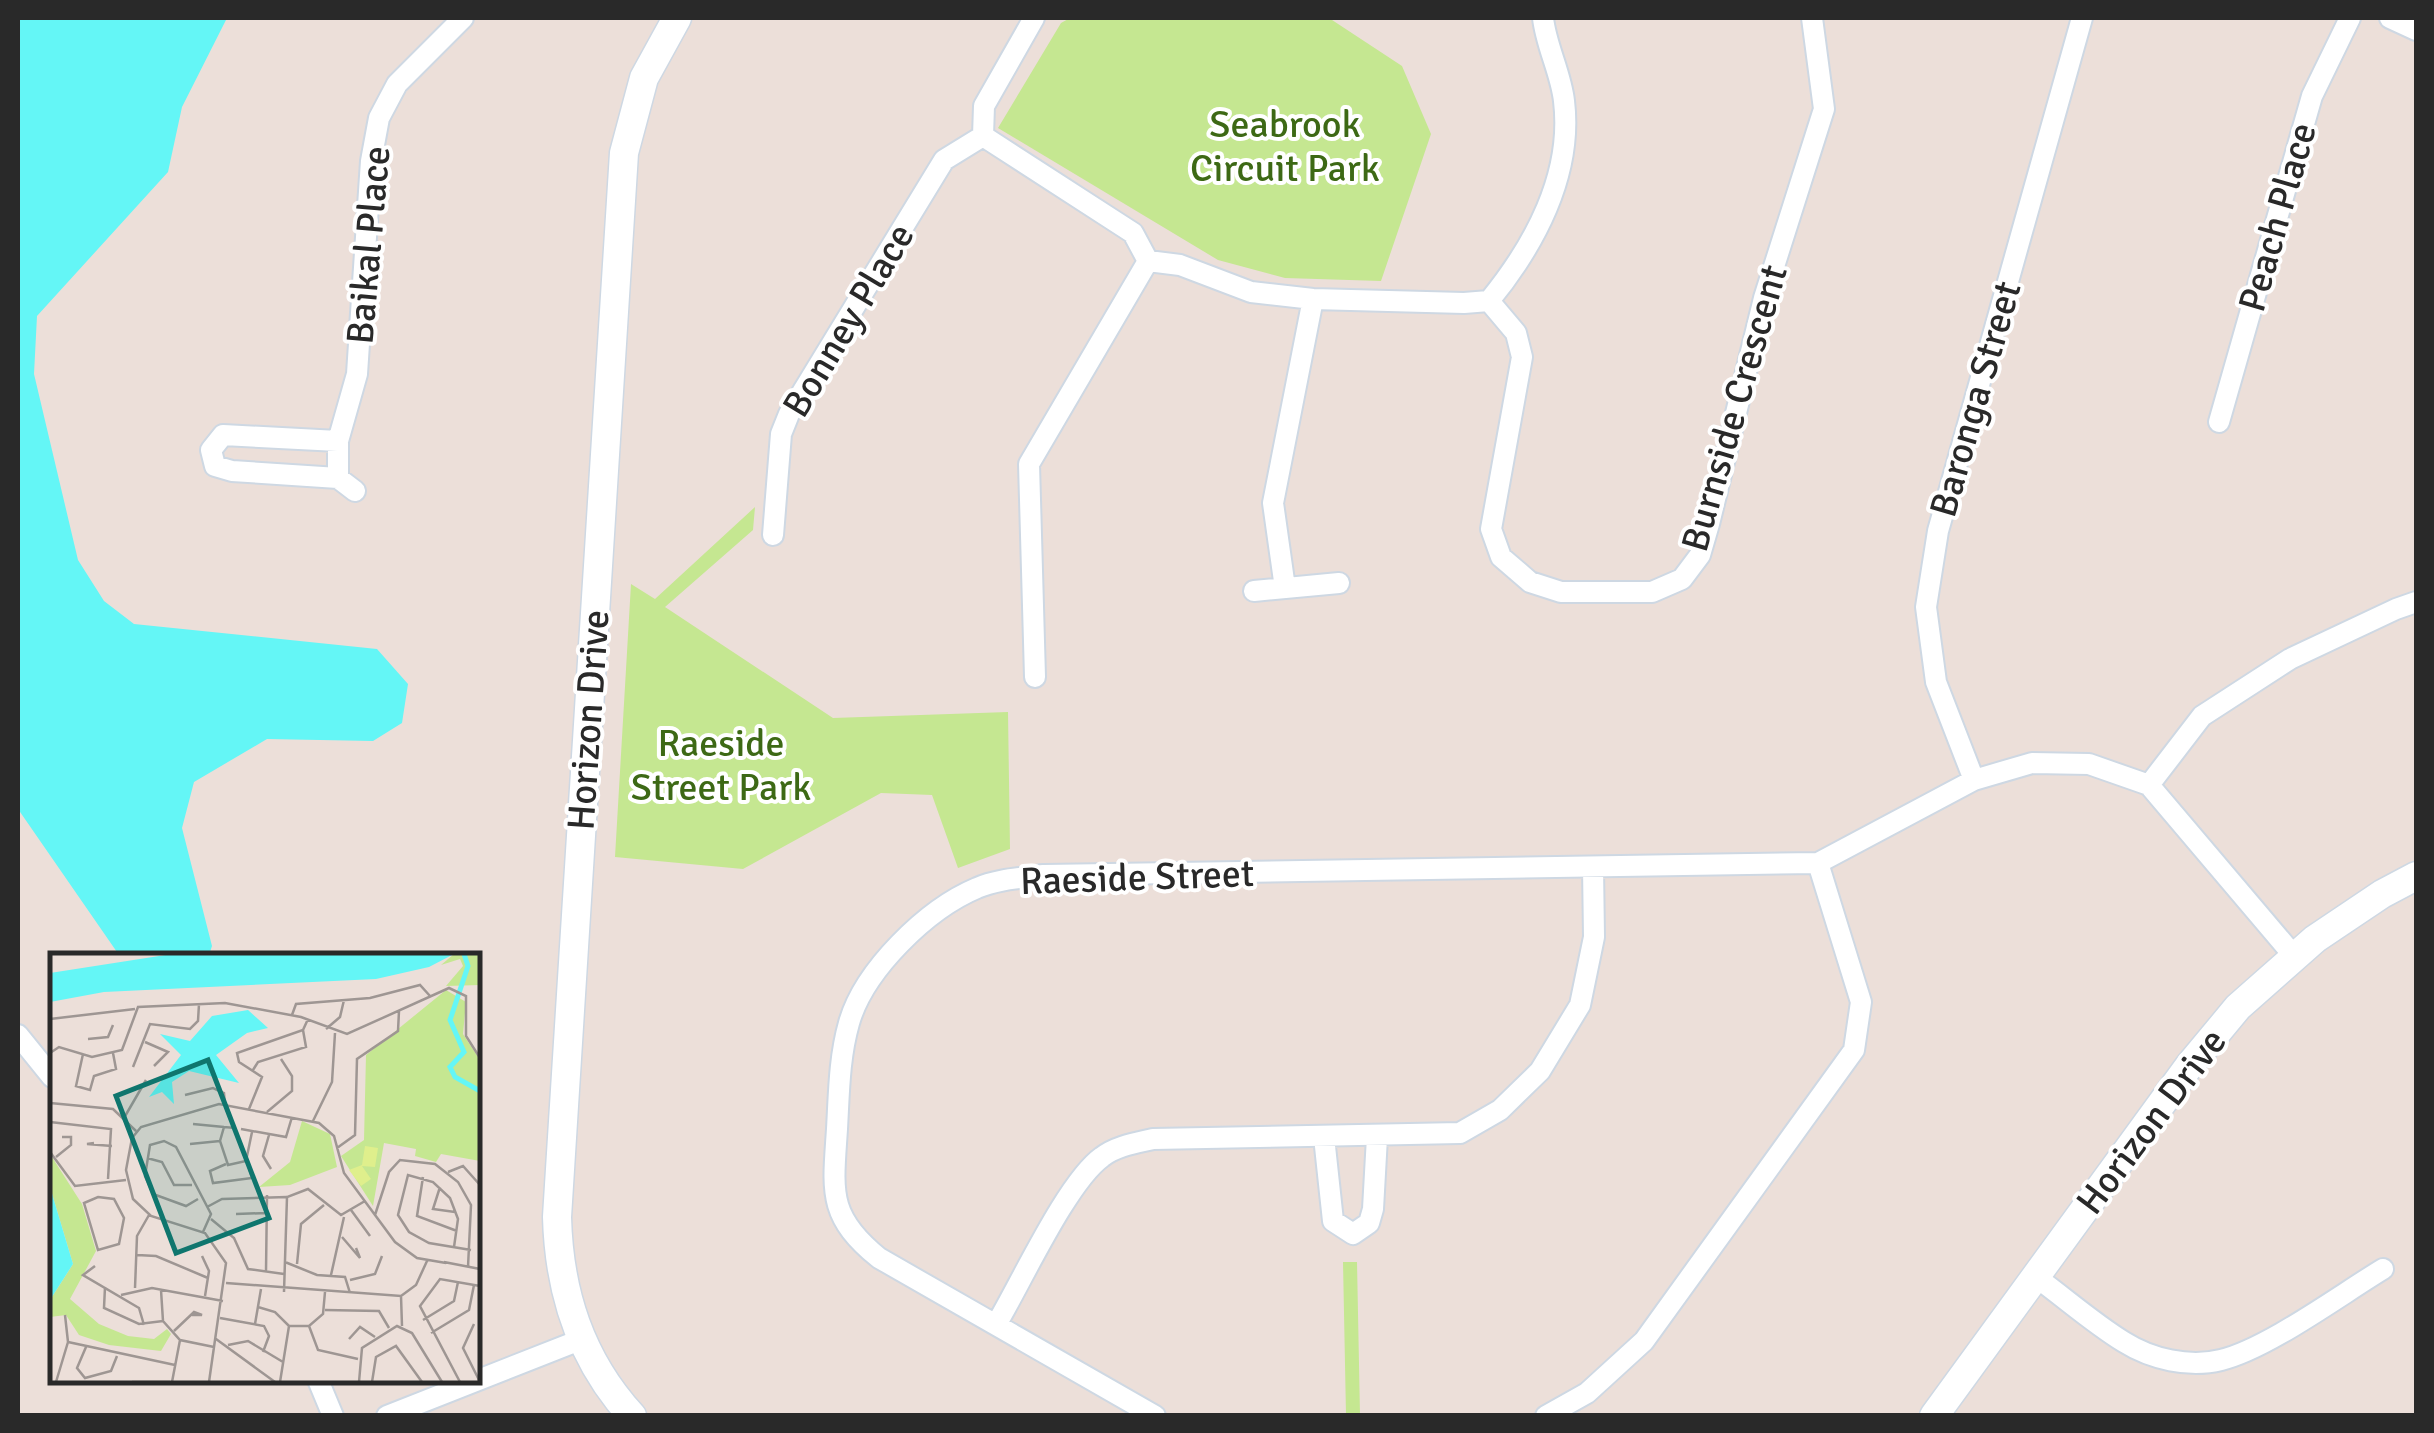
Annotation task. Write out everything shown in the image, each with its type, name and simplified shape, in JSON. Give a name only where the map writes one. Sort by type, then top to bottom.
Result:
[{"type":"street","name":"Baikal Place","points":[[338,441],[223,435],[211,450],[215,466],[232,471],[346,484],[338,441],[358,374],[370,161],[380,118],[397,84],[462,18]]},
{"type":"street","name":"Horizon Drive","points":[[632,1416],[580,1340],[562,1278],[556,1217],[624,153],[634,107],[656,52],[676,18]]},
{"type":"street","points":[[1034,18],[984,106],[983,136],[1132,234],[1148,261]]},
{"type":"street","points":[[1148,261],[1180,265],[1251,292],[1313,299],[1489,302],[1542,221],[1562,158],[1564,100],[1543,18]]},
{"type":"street","name":"Burnside Crescent","points":[[1489,302],[1516,333],[1522,357],[1491,529],[1501,557],[1530,582],[1561,592],[1652,592],[1682,579],[1700,554],[1764,298],[1824,109],[1812,18]]},
{"type":"street","name":"Baronga Street","points":[[1974,780],[1936,682],[1926,608],[1938,530],[2082,18]]},
{"type":"street","name":"Peach Place","points":[[2219,422],[2312,96],[2350,18]]},
{"type":"street","points":[[2390,18],[2416,30]]},
{"type":"street","name":"Bonney Place","points":[[773,535],[781,434],[789,414],[944,160],[983,136]]},
{"type":"street","points":[[1035,677],[1030,464],[1148,261]]},
{"type":"street","points":[[1285,588],[1273,502],[1313,299]]},
{"type":"street","points":[[1254,591],[1339,582]]},
{"type":"street","points":[[2294,956],[2149,785],[2202,716],[2290,659],[2416,602]]},
{"type":"street","name":"Raeside Street","points":[[1155,1416],[1124,1409],[997,1323],[879,1258],[855,1238],[840,1217],[834,1182],[840,1068],[850,1021],[875,973],[918,925],[980,886],[1044,875],[1818,862],[1974,780],[2032,763],[2089,764],[2149,785]]},
{"type":"street","points":[[1546,1416],[1587,1392],[1644,1342],[1854,1050],[1861,1002],[1818,862]]},
{"type":"street","points":[[997,1323],[1077,1183],[1102,1157],[1124,1146],[1153,1139],[1460,1133],[1500,1110],[1540,1071],[1580,1005],[1594,938],[1594,866]]},
{"type":"street","name":"Horizon Drive","points":[[1934,1416],[2214,1034],[2238,1007],[2294,956],[2382,894],[2416,876]]},
{"type":"street","points":[[18,1034],[50,1074]]},
{"type":"street","points":[[1324,1137],[1333,1221],[1353,1234],[1369,1223],[1373,1209],[1376,1137]]},
{"type":"street","points":[[2036,1277],[2124,1342],[2150,1354],[2183,1362],[2219,1361],[2252,1348],[2383,1270]]},
{"type":"street","points":[[480,1380],[580,1340]]},
{"type":"street","points":[[319,1383],[333,1416]]},
{"type":"street","points":[[388,1416],[471,1383]]},
{"type":"green space","name":"Seabrook Circuit Park","points":[[1070,18],[1329,18],[1402,66],[1431,134],[1381,281],[1285,278],[1218,260],[998,128],[1061,23]]},
{"type":"green space","name":"Raeside Street Park","points":[[755,507],[753,530],[665,607],[833,718],[1008,712],[1010,849],[958,868],[932,795],[881,793],[743,869],[615,857],[631,584],[655,599]]},
{"type":"green space","points":[[1343,1262],[1357,1262],[1360,1415],[1346,1415]]},
{"type":"water","points":[[18,18],[227,18],[182,107],[168,172],[37,316],[34,374],[78,560],[104,601],[134,624],[377,649],[408,684],[402,723],[373,741],[267,739],[194,782],[182,828],[212,946],[210,953],[118,953],[18,809]]}]
